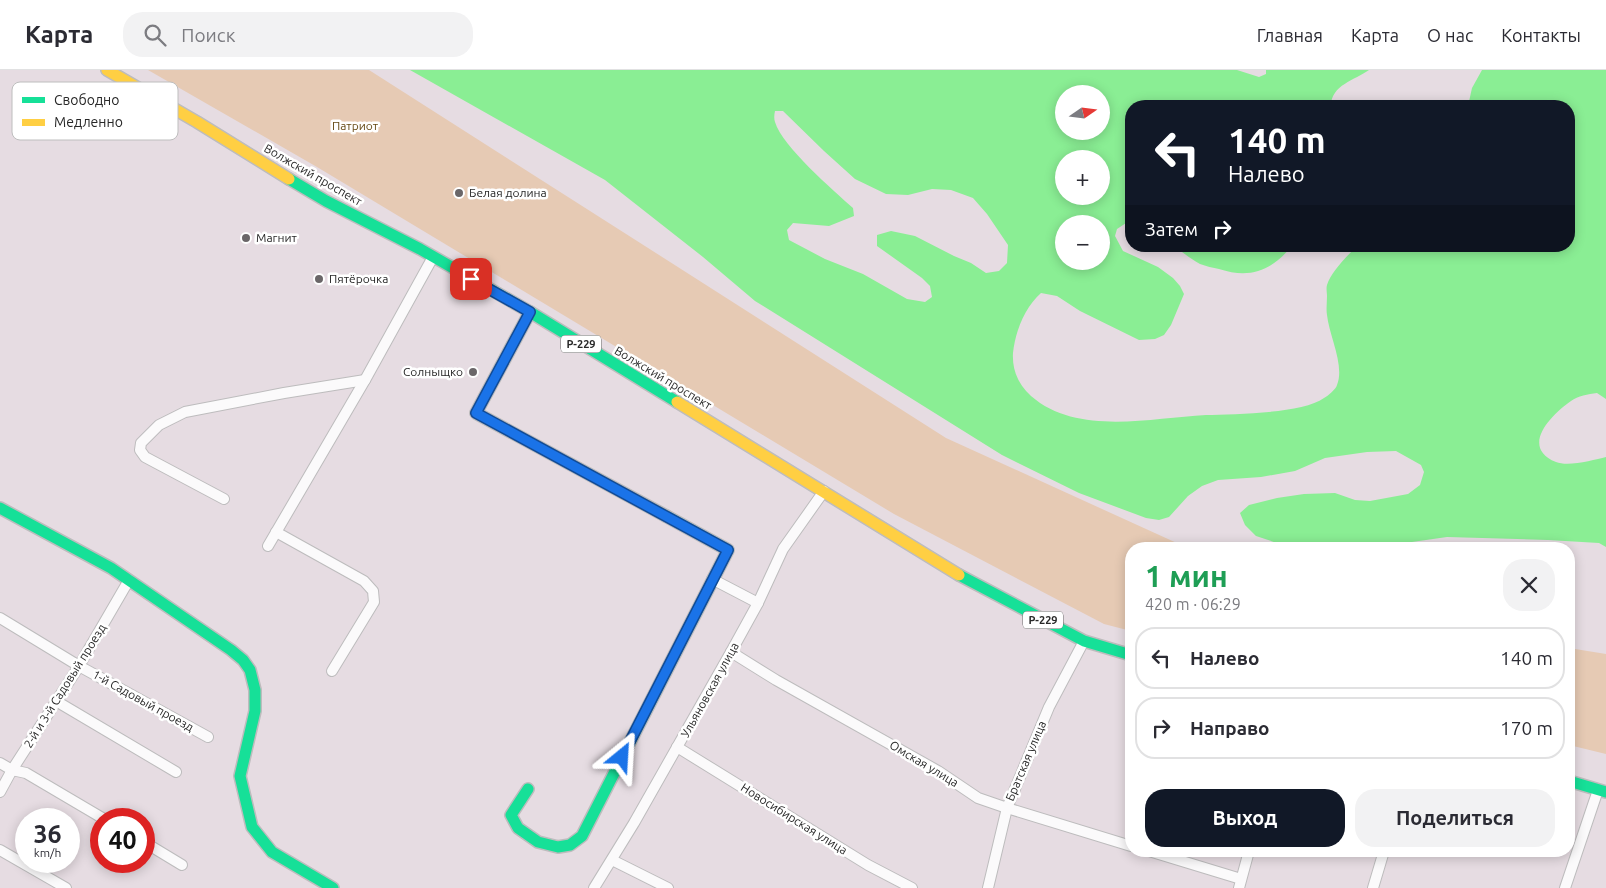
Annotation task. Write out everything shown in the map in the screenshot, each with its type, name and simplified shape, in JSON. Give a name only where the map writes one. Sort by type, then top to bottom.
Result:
[{"type":"street","name":"Волжский проспект","points":[[107,70],[128,82]]},
{"type":"street","name":"Волжский проспект","points":[[178,111],[326,201],[433,257],[530,312],[959,575],[1084,641],[1125,653]]},
{"type":"street","points":[[268,546],[365,380],[433,257]]},
{"type":"street","points":[[528,789],[511,815],[518,828],[538,842],[558,847],[570,845],[582,836],[728,550],[476,413],[530,312]]},
{"type":"street","points":[[224,499],[145,457],[140,450],[140,443],[159,425],[185,412],[365,380]]},
{"type":"street","name":"Ульяновская улица","points":[[594,888],[612,860],[731,652],[758,603],[783,549],[824,491]]},
{"type":"street","points":[[0,508],[111,568],[243,660],[250,670],[255,690],[255,711],[240,776],[252,827],[272,852],[333,888]]},
{"type":"street","points":[[276,532],[364,581],[373,591],[374,602],[332,671]]},
{"type":"street","points":[[712,579],[758,603]]},
{"type":"street","name":"2-й и 3-й Садовый проезд","points":[[0,792],[12,770],[79,666],[129,580]]},
{"type":"street","name":"1-й Садовый проезд","points":[[0,618],[79,666],[208,737]]},
{"type":"street","name":"Братская улица","points":[[988,888],[1007,808],[1049,706],[1084,641]]},
{"type":"street","name":"Омская улица","points":[[731,652],[776,680],[938,771],[978,798],[1125,844]]},
{"type":"street","points":[[56,701],[176,772]]},
{"type":"street","name":"Новосибирская улица","points":[[677,747],[868,865],[912,888]]},
{"type":"street","points":[[0,763],[12,770],[26,773],[90,811]]},
{"type":"street","points":[[1565,888],[1602,791],[1575,783]]},
{"type":"street","points":[[155,849],[182,865]]},
{"type":"street","points":[[0,850],[66,888]]},
{"type":"street","points":[[1166,857],[1240,884],[1247,857]]},
{"type":"street","points":[[1373,888],[1382,857]]},
{"type":"street","points":[[612,860],[668,888]]},
{"type":"green space","name":"Патриот","points":[[148,70],[369,70],[946,438],[1175,542],[1125,542],[1125,629],[1104,624],[894,514],[317,167],[178,87],[178,82],[169,82]]},
{"type":"green space","points":[[1575,649],[1606,654],[1606,754],[1575,746]]},
{"type":"shaded area","points":[[410,70],[1237,70],[1259,77],[1266,74],[1266,70],[1369,70],[1339,88],[1332,100],[1125,100],[1125,224],[1117,229],[1115,236],[1123,251],[1158,267],[1180,286],[1184,294],[1171,325],[1164,335],[1155,339],[1139,340],[1080,311],[1057,296],[1041,293],[1030,305],[1022,320],[1013,353],[1017,376],[1031,396],[1049,408],[1070,416],[1115,422],[1284,410],[1314,403],[1328,396],[1336,387],[1339,369],[1328,323],[1327,286],[1336,269],[1351,252],[1575,252],[1575,100],[1469,100],[1472,88],[1482,70],[1606,70],[1606,399],[1597,393],[1574,399],[1548,422],[1539,440],[1540,448],[1545,456],[1556,462],[1567,464],[1606,457],[1606,547],[1599,543],[1447,537],[1412,542],[1274,542],[1256,536],[1245,525],[1240,513],[1249,505],[1277,498],[1304,494],[1335,493],[1355,500],[1370,501],[1408,494],[1420,485],[1424,472],[1421,465],[1396,451],[1367,452],[1325,458],[1295,471],[1261,477],[1218,480],[1202,486],[1188,496],[1169,517],[1159,520],[1146,518],[1079,493],[1002,455],[755,301],[703,257],[605,180]],"holes":[[[775,111],[783,111],[855,179],[886,194],[908,195],[932,189],[951,190],[973,198],[987,214],[1008,245],[1007,263],[999,271],[986,273],[971,263],[915,236],[891,231],[877,235],[877,246],[922,278],[930,286],[932,297],[925,302],[907,299],[863,274],[825,259],[789,240],[787,230],[793,223],[829,226],[854,216],[853,208],[810,168],[787,143],[774,118]]]},
{"type":"shaded area","points":[[1182,252],[1287,252],[1268,267],[1250,273],[1230,272],[1200,264]]},
{"type":"traffic: fast","points":[[289,179],[326,201],[420,249],[530,312],[677,402]]},
{"type":"traffic: fast","points":[[0,508],[111,568],[243,660],[250,670],[255,690],[255,711],[240,776],[252,827],[272,852],[333,888]]},
{"type":"traffic: fast","points":[[528,789],[511,815],[518,828],[538,842],[558,847],[570,845],[582,836],[728,550],[666,516]]},
{"type":"traffic: fast","points":[[959,575],[1084,641],[1125,653]]},
{"type":"traffic: fast","points":[[1575,783],[1606,792]]},
{"type":"traffic: slow","points":[[107,70],[128,82]]},
{"type":"traffic: slow","points":[[178,111],[289,179]]},
{"type":"traffic: slow","points":[[530,312],[476,413],[666,516]]},
{"type":"traffic: slow","points":[[677,402],[959,575]]},
{"type":"place","name":"Белая долина","points":[[459,193]]},
{"type":"place","name":"Магнит","points":[[246,238]]},
{"type":"place","name":"Пятёрочка","points":[[319,279]]},
{"type":"place","name":"Солныщко","points":[[473,372]]},
{"type":"route","points":[[471,279],[530,312],[476,413],[728,550],[622,757]]}]
